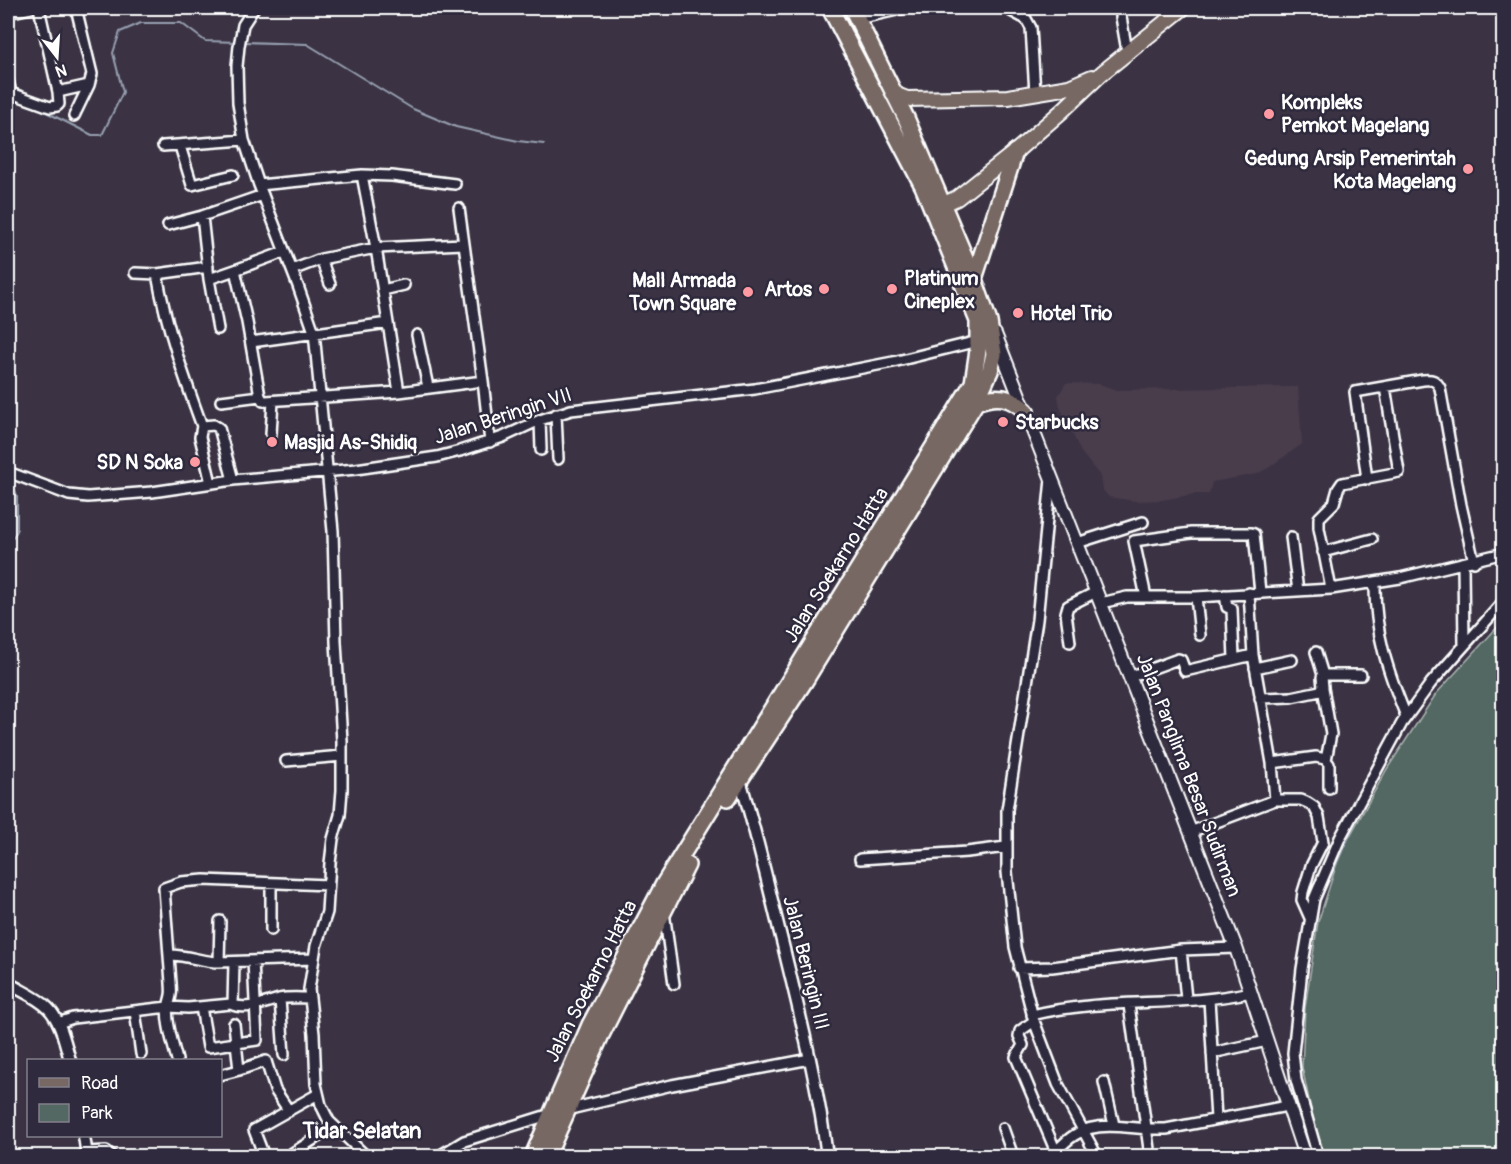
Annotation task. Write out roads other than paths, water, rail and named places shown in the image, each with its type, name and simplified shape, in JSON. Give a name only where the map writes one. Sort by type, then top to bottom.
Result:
[{"type":"highway","points":[[830,8],[938,207],[974,279],[988,339],[994,354]]},
{"type":"highway","points":[[855,14],[901,107],[984,322]]},
{"type":"highway","points":[[974,279],[1015,152]]},
{"type":"highway","points":[[973,383],[988,339]]},
{"type":"highway","name":"Jalan Soekarno Hatta","points":[[882,543],[976,402],[990,371],[994,354]]},
{"type":"highway","name":"Jalan Soekarno Hatta","points":[[533,1156],[590,1025],[681,856],[804,682],[973,383]]},
{"type":"highway","points":[[976,402],[990,397],[1005,397],[1014,400],[1026,411]]},
{"type":"highway","name":"Jalan Soekarno Hatta","points":[[547,1156],[601,1035],[664,910],[738,774]]},
{"type":"main road","points":[[938,207],[957,198],[1015,152],[1127,51],[1183,8]]},
{"type":"main road","points":[[889,84],[897,96],[907,99],[1008,97],[1069,87],[1102,73]]},
{"type":"main road","points":[[1041,92],[1059,99],[1062,111]]},
{"type":"main road","points":[[897,133],[894,119],[896,113],[909,102],[921,100]]},
{"type":"main road","points":[[988,339],[1013,380]]},
{"type":"main road","points":[[994,354],[1013,380]]},
{"type":"main road","points":[[973,383],[983,371],[1000,372],[1013,380]]},
{"type":"main road","name":"Jalan Panglima Besar Sudirman","points":[[1013,380],[1236,948],[1305,1156]]},
{"type":"street","points":[[8,13],[31,8]]},
{"type":"street","points":[[8,80],[9,94],[50,107],[59,104],[39,8]]},
{"type":"street","points":[[74,116],[89,86],[92,74],[76,8]]},
{"type":"street","points":[[254,8],[243,25],[237,66],[238,103],[244,140],[281,253],[292,270],[310,333],[316,399],[328,472],[333,531],[342,790],[340,815],[333,839],[327,912],[314,959],[309,998],[318,1095],[324,1114],[333,1127],[366,1156]]},
{"type":"street","points":[[855,14],[906,8]]},
{"type":"street","points":[[1011,11],[1026,19],[1031,27],[1041,92]]},
{"type":"street","points":[[1121,17],[1127,51]]},
{"type":"street","points":[[58,92],[89,86]]},
{"type":"street","points":[[163,146],[244,140]]},
{"type":"street","points":[[180,146],[192,185],[233,175]]},
{"type":"street","points":[[259,185],[363,175],[392,176],[455,184]]},
{"type":"street","points":[[363,175],[399,392]]},
{"type":"street","points":[[168,225],[263,195]]},
{"type":"street","points":[[459,208],[490,442]]},
{"type":"street","points":[[202,216],[209,279],[218,329]]},
{"type":"street","points":[[292,270],[321,259],[376,248],[463,244]]},
{"type":"street","points":[[209,279],[281,253]]},
{"type":"street","points":[[321,259],[330,284]]},
{"type":"street","points":[[135,273],[157,274],[208,267]]},
{"type":"street","points":[[235,270],[262,401],[399,392],[483,381]]},
{"type":"street","points":[[157,274],[176,349],[202,426],[200,437],[211,483]]},
{"type":"street","points":[[383,290],[405,285]]},
{"type":"street","points":[[250,342],[388,323]]},
{"type":"street","points":[[417,335],[428,387]]},
{"type":"street","name":"Jalan Beringin VII","points":[[8,472],[69,495],[81,497],[142,493],[233,480],[328,472],[437,457],[490,442],[556,414],[595,406],[755,389],[893,362],[988,339]]},
{"type":"street","points":[[1366,479],[1355,392],[1433,380],[1437,382],[1474,562]]},
{"type":"street","points":[[1331,589],[1319,518],[1336,500],[1342,483],[1399,472],[1386,387]]},
{"type":"street","points":[[220,401],[260,396]]},
{"type":"street","points":[[271,434],[273,401]]},
{"type":"street","points":[[556,414],[558,459]]},
{"type":"street","points":[[540,420],[541,450]]},
{"type":"street","points":[[202,426],[214,424],[219,428],[233,480]]},
{"type":"street","points":[[1052,476],[1037,620],[1007,810],[1006,847],[1013,931],[1019,968],[1033,1018],[1053,1073],[1097,1156]]},
{"type":"street","points":[[1077,543],[1143,522]]},
{"type":"street","points":[[1146,597],[1134,541],[1208,532],[1254,534],[1260,592]]},
{"type":"street","points":[[1291,537],[1298,591]]},
{"type":"street","points":[[1323,552],[1372,539]]},
{"type":"street","points":[[1070,642],[1066,613],[1068,606],[1073,602],[1098,598],[1196,597],[1331,589],[1474,562],[1503,554]]},
{"type":"street","points":[[1463,564],[1464,646]]},
{"type":"street","points":[[1375,582],[1376,613],[1381,645],[1386,665],[1406,716]]},
{"type":"street","points":[[1249,593],[1253,655],[1272,763],[1275,800]]},
{"type":"street","points":[[1225,595],[1227,607],[1232,610],[1234,659]]},
{"type":"street","points":[[1196,597],[1200,634]]},
{"type":"street","points":[[1318,1156],[1296,1080],[1293,1053],[1310,918],[1325,870],[1368,784],[1406,716],[1431,683],[1503,601]]},
{"type":"street","points":[[1316,652],[1323,675],[1331,734],[1326,760],[1329,764],[1329,788]]},
{"type":"street","points":[[1129,677],[1178,659],[1181,660],[1185,671],[1253,655]]},
{"type":"street","points":[[1255,668],[1292,660]]},
{"type":"street","points":[[1323,675],[1361,675]]},
{"type":"street","points":[[1260,698],[1291,697],[1320,691],[1323,688]]},
{"type":"street","points":[[286,761],[342,756]]},
{"type":"street","points":[[1272,763],[1316,757],[1326,760]]},
{"type":"street","name":"Jalan Beringin III","points":[[738,774],[754,827],[810,1059],[827,1156]]},
{"type":"street","points":[[1190,832],[1275,800],[1301,800],[1314,807],[1319,817],[1323,842],[1311,866],[1303,892],[1302,900],[1310,918]]},
{"type":"street","points":[[860,859],[1006,847]]},
{"type":"street","points":[[177,1059],[171,1037],[168,1007],[172,998],[164,888],[181,882],[204,880],[328,885]]},
{"type":"street","points":[[270,884],[271,930]]},
{"type":"street","points":[[664,910],[674,984]]},
{"type":"street","points":[[219,962],[220,921]]},
{"type":"street","points":[[1019,968],[1052,967],[1181,950],[1236,948]]},
{"type":"street","points":[[1181,950],[1186,999]]},
{"type":"street","points":[[170,955],[183,955],[207,962],[314,959]]},
{"type":"street","points":[[201,1007],[207,1045],[211,1047],[257,1040],[253,961]]},
{"type":"street","points":[[233,1005],[234,962]]},
{"type":"street","points":[[8,983],[44,1005],[57,1023],[70,1059]]},
{"type":"street","points":[[1251,992],[1209,999],[1079,1006],[1033,1018],[1020,1030],[1022,1047],[1016,1057],[1054,1154],[1069,1138],[1083,1131],[1114,1125],[1145,1130],[1166,1129],[1287,1106]]},
{"type":"street","points":[[57,1023],[73,1018],[168,1007],[255,1005],[280,999],[309,998]]},
{"type":"street","points":[[280,999],[284,1055]]},
{"type":"street","points":[[1209,999],[1216,1119]]},
{"type":"street","points":[[1129,1005],[1150,1156]]},
{"type":"street","points":[[135,1011],[141,1054]]},
{"type":"street","points":[[234,1024],[240,1070]]},
{"type":"street","points":[[1212,1053],[1267,1041]]},
{"type":"street","points":[[566,1110],[672,1085],[810,1059]]},
{"type":"street","points":[[222,1074],[266,1061],[275,1090],[289,1111]]},
{"type":"street","points":[[1104,1082],[1114,1125]]},
{"type":"street","points":[[264,1156],[254,1131],[318,1095]]},
{"type":"street","points":[[439,1156],[464,1141],[551,1114]]},
{"type":"street","points":[[288,1156],[300,1153],[333,1127]]},
{"type":"street","points":[[1003,1128],[1013,1156]]},
{"type":"street","points":[[84,1137],[87,1154],[106,1151],[112,1156]]},
{"type":"waterway","points":[[30,104],[92,135],[102,135],[123,92],[113,53],[120,32],[141,23],[181,23],[205,41],[238,42]]},
{"type":"waterway","points":[[243,42],[307,44],[413,109],[456,127],[518,141],[544,144]]},
{"type":"waterway","points":[[8,463],[10,471]]},
{"type":"waterway","points":[[8,545],[17,531],[17,497],[11,476]]},
{"type":"waterway","points":[[1301,1083],[1298,1055],[1308,965],[1319,903],[1361,810],[1410,719],[1504,609]]},
{"type":"place","name":"Kompleks Pemkot Magelang","points":[[1269,114]]},
{"type":"place","name":"Gedung Arsip Pemerintah Kota Magelang","points":[[1468,169]]},
{"type":"place","name":"Artos","points":[[824,289]]},
{"type":"place","name":"Platinum Cineplex","points":[[892,289]]},
{"type":"place","name":"Mall Armada Town Square","points":[[748,292]]},
{"type":"place","name":"Hotel Trio","points":[[1018,313]]},
{"type":"place","name":"Starbucks","points":[[1003,422]]},
{"type":"place","name":"Masjid As-Shidiq","points":[[272,442]]},
{"type":"place","name":"SD N Soka","points":[[195,462]]},
{"type":"district","name":"Tidar Selatan","points":[[362,1131]]}]
